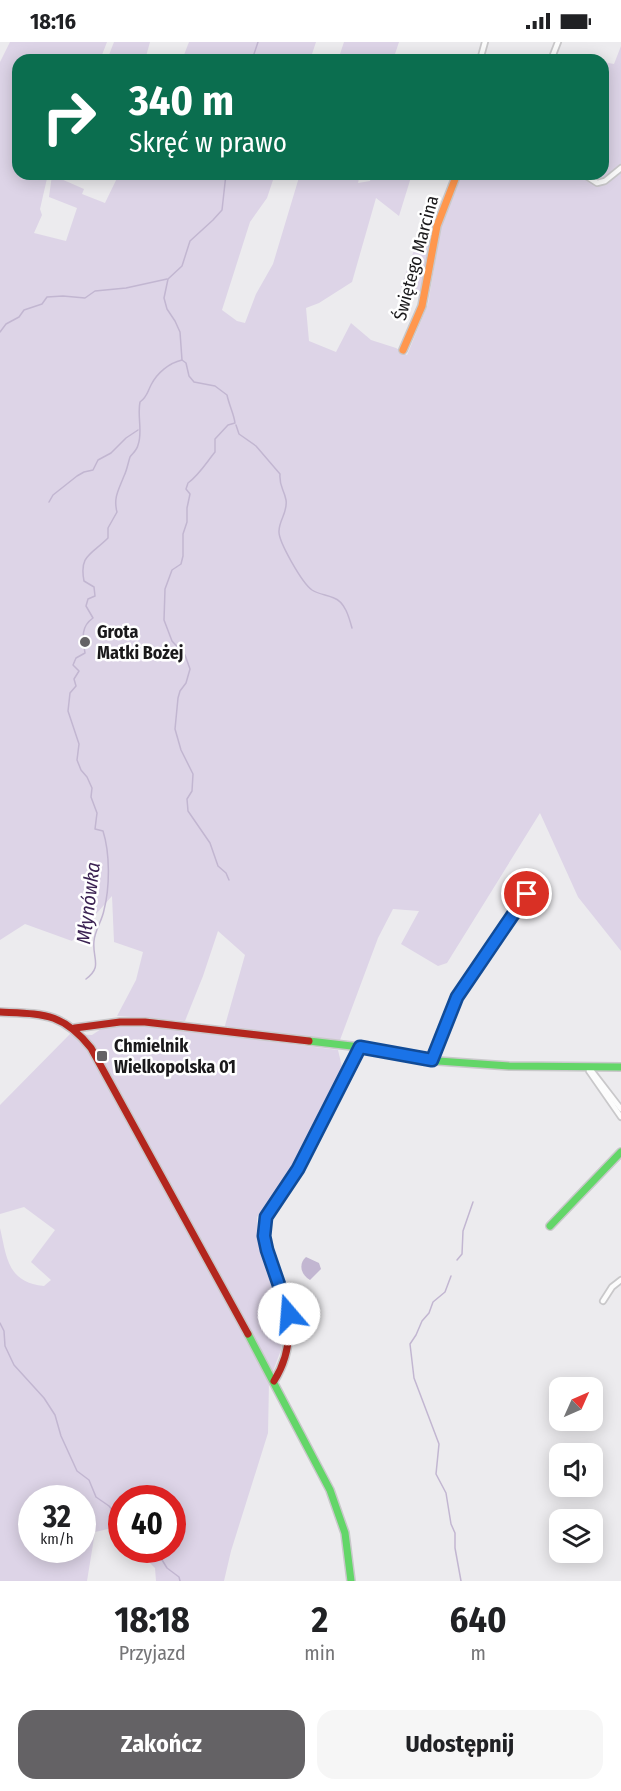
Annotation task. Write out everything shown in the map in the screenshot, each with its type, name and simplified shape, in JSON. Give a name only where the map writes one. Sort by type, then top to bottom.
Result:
[{"type":"street","points":[[609,178],[621,168]]},
{"type":"street","name":"Świętego Marcina","points":[[403,350],[422,306],[437,226],[455,180]]},
{"type":"street","points":[[592,180],[597,183],[606,180]]},
{"type":"street","points":[[432,1060],[457,997],[527,894]]},
{"type":"street","points":[[0,1012],[47,1016],[66,1022],[75,1028],[91,1048],[274,1381],[330,1490],[345,1533],[351,1581]]},
{"type":"street","points":[[75,1028],[120,1022],[145,1022],[360,1047],[432,1060],[509,1066],[621,1067]]},
{"type":"street","points":[[274,1381],[280,1372],[290,1331],[289,1314],[264,1236],[266,1217],[298,1169],[360,1047]]},
{"type":"street","points":[[589,1067],[621,1109]]},
{"type":"street","points":[[589,1067],[589,1071],[621,1117]]},
{"type":"street","points":[[550,1226],[621,1152]]},
{"type":"street","points":[[603,1301],[612,1287],[621,1280]]},
{"type":"shaded area","points":[[10,42],[107,42],[102,54],[12,54],[12,180],[47,180],[40,209],[42,215],[34,233],[66,241],[77,208],[49,197],[51,180],[63,180],[84,189],[82,194],[105,203],[116,180],[273,180],[267,198],[250,222],[222,310],[237,321],[245,323],[256,294],[273,264],[298,180],[359,180],[358,183],[370,180],[410,180],[399,216],[376,198],[352,282],[319,303],[306,308],[309,341],[336,352],[351,323],[371,340],[396,348],[407,355],[428,304],[441,226],[460,180],[609,180],[609,63],[614,64],[621,46],[621,951],[578,897],[540,813],[447,963],[438,966],[401,944],[419,911],[393,909],[378,938],[340,1040],[224,1029],[245,955],[218,931],[185,1021],[117,1016],[136,980],[143,952],[114,942],[112,896],[72,941],[25,924],[0,940],[0,62]]},
{"type":"shaded area","points":[[114,42],[150,42],[147,54],[109,54]]},
{"type":"shaded area","points":[[189,42],[316,42],[312,54],[184,54]]},
{"type":"shaded area","points":[[344,42],[399,42],[395,54],[340,54]]},
{"type":"shaded area","points":[[419,236],[428,246],[421,292],[401,287]]},
{"type":"shaded area","points":[[126,1025],[338,1050],[343,1071],[281,1187],[257,1217],[258,1238],[285,1315],[281,1350],[269,1382],[268,1433],[231,1551],[224,1581],[156,1581],[155,1568],[150,1563],[186,1563],[186,1485],[108,1485],[108,1529],[96,1532],[96,1485],[18,1485],[18,1563],[90,1563],[87,1581],[0,1581],[0,1228],[7,1258],[16,1274],[32,1284],[44,1286],[51,1280],[31,1262],[55,1230],[24,1207],[0,1214],[0,1105],[70,1034],[92,1035],[104,1027]]},
{"type":"shaded area","points":[[306,1257],[319,1263],[321,1269],[310,1280],[304,1275],[302,1269],[302,1263]]},
{"type":"waterway","name":"Młynówka","points":[[254,54],[258,42]]},
{"type":"waterway","name":"Młynówka","points":[[86,979],[94,970],[96,962],[94,941],[106,901],[108,870],[103,831],[95,829],[97,813],[91,797],[92,788],[77,760],[79,744],[68,711],[70,693],[76,686],[74,679],[79,671],[73,665],[76,658],[85,653],[84,629],[93,618],[86,606],[88,599],[95,596],[94,587],[84,581],[83,566],[88,556],[108,538],[108,528],[117,512],[117,494],[130,457],[137,448],[139,440],[140,402],[146,397],[160,373],[173,363],[182,360],[180,332],[167,309],[164,298],[168,279],[182,266],[190,241],[222,210],[225,180]]},
{"type":"waterway","points":[[0,332],[6,324],[19,317],[24,310],[42,304],[47,297],[85,298],[95,291],[126,288],[167,279]]},
{"type":"waterway","points":[[182,360],[186,363],[189,376],[194,382],[215,386],[227,395],[235,423],[228,425],[215,439],[215,452],[188,483],[186,489],[190,494],[187,522],[183,534],[183,556],[181,564],[172,570],[165,589],[164,620],[172,641],[185,655],[190,669],[178,698],[175,729],[181,750],[193,774],[192,791],[187,799],[188,811],[210,843],[218,866],[226,873],[229,880]]},
{"type":"waterway","points":[[236,425],[239,434],[256,446],[280,474],[286,504],[279,531],[291,562],[312,590],[341,603],[352,628]]},
{"type":"waterway","points":[[49,502],[53,495],[77,476],[93,470],[98,460],[111,453],[138,430]]},
{"type":"waterway","points":[[457,1260],[462,1254],[463,1231],[473,1202]]},
{"type":"waterway","points":[[451,1276],[445,1292],[433,1302],[410,1344],[414,1378],[439,1444],[436,1474],[446,1493],[451,1524],[455,1533],[455,1548],[461,1581]]},
{"type":"waterway","points":[[0,1323],[4,1331],[5,1346],[14,1365],[44,1398],[55,1415],[61,1436],[77,1471],[89,1480],[96,1497],[108,1505]]},
{"type":"waterway","points":[[164,1563],[179,1577],[180,1581]]},
{"type":"traffic: fast","points":[[309,1041],[360,1047],[424,1060],[509,1066],[621,1067]]},
{"type":"traffic: fast","points":[[550,1226],[621,1152]]},
{"type":"traffic: fast","points":[[248,1334],[330,1490],[345,1533],[351,1581]]},
{"type":"traffic: slow","points":[[403,350],[422,306],[437,226],[455,180]]},
{"type":"traffic: jam","points":[[0,1012],[51,1017],[71,1027],[91,1048],[248,1334]]},
{"type":"traffic: jam","points":[[75,1028],[120,1022],[145,1022],[309,1041]]},
{"type":"traffic: jam","points":[[274,1381],[287,1351],[288,1322],[267,1248],[265,1223],[276,1199],[312,1144],[360,1047]]},
{"type":"place","name":"Grota Matki Bożej","points":[[85,642]]},
{"type":"place","name":"Chmielnik Wielkopolska 01","points":[[102,1056]]},
{"type":"route","points":[[289,1314],[267,1250],[264,1236],[266,1217],[298,1169],[360,1047],[432,1060],[457,997],[527,894]]}]
